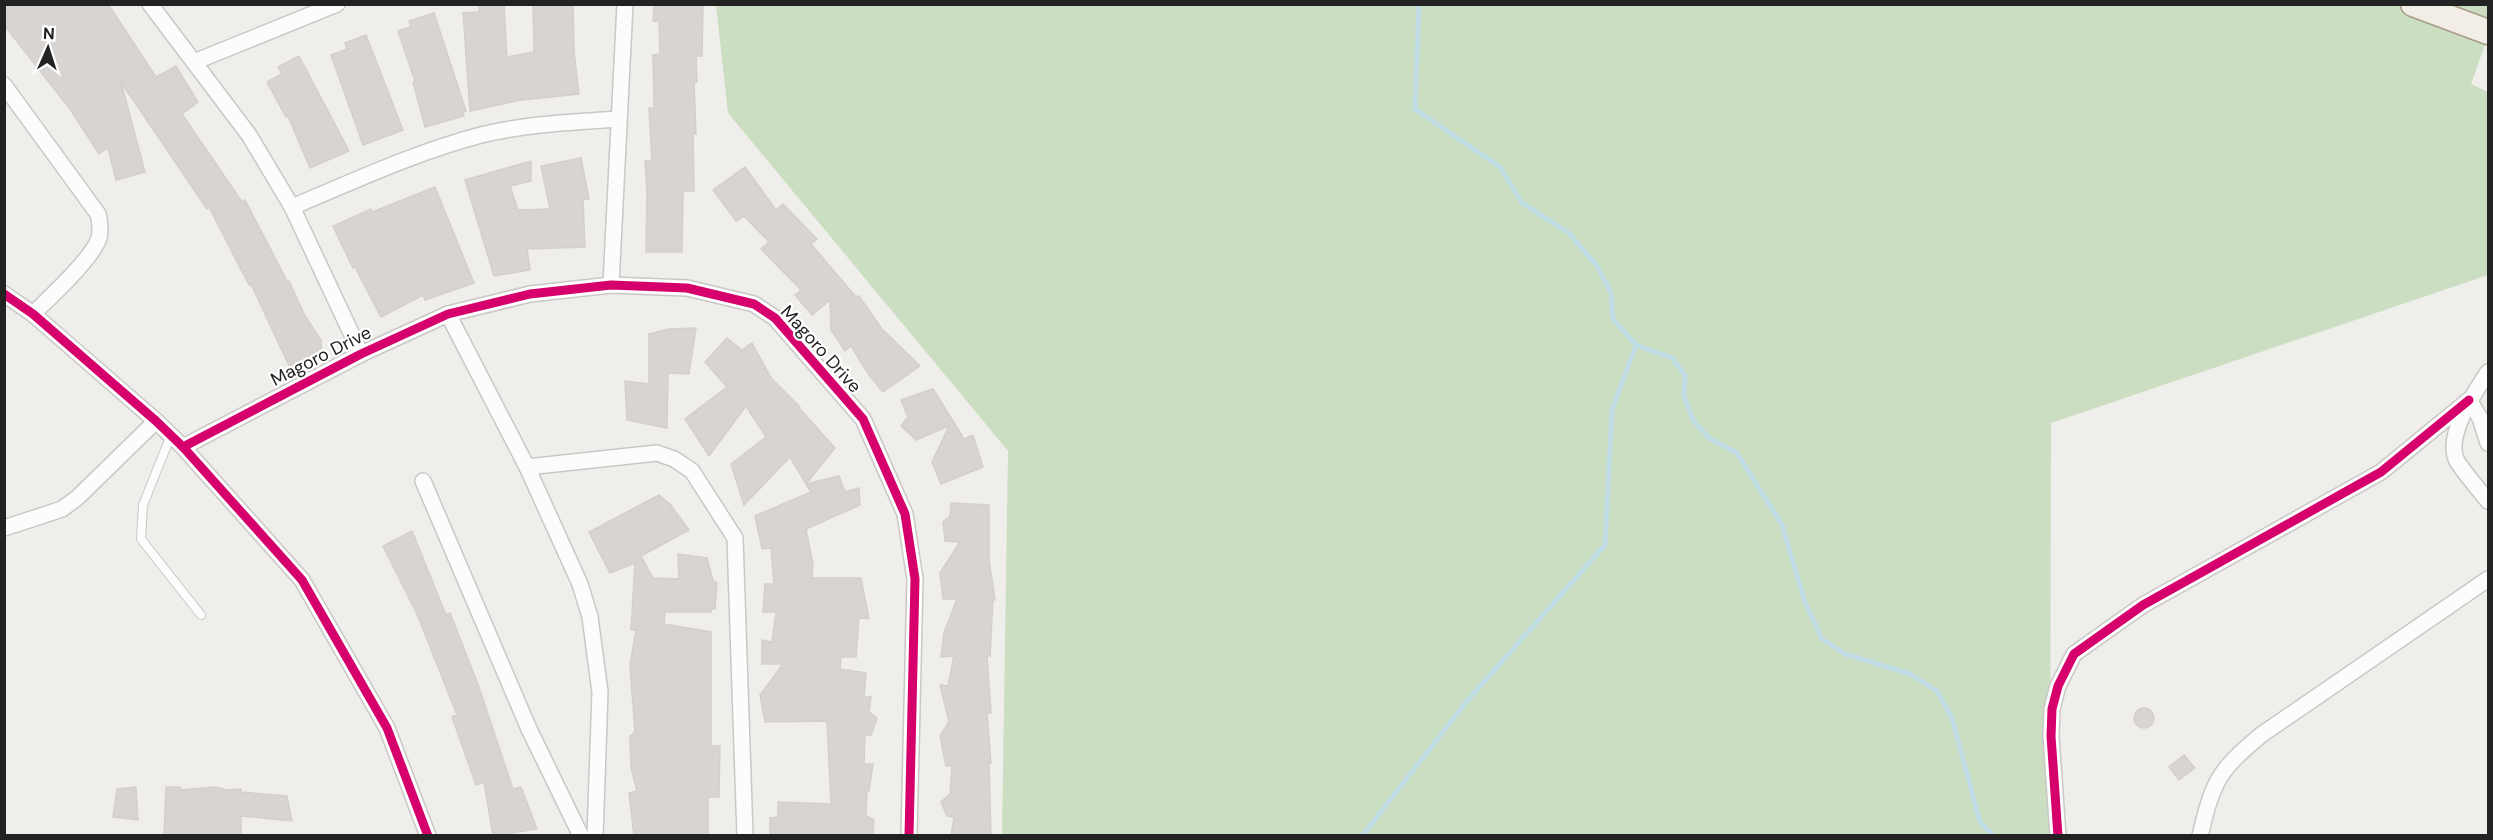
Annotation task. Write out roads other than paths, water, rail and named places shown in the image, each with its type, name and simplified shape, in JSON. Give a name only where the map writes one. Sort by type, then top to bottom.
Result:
[{"type":"main road","points":[[2413,4],[2488,32]]},
{"type":"street","points":[[150,4],[249,135],[292,207],[361,354]]},
{"type":"street","points":[[194,62],[337,4]]},
{"type":"street","points":[[611,285],[625,4]]},
{"type":"street","points":[[4,85],[98,214],[100,224],[99,237],[93,250],[33,314]]},
{"type":"street","points":[[292,207],[401,162],[482,135],[534,126],[618,119]]},
{"type":"street","name":"Magoro Drive","points":[[183,447],[361,354],[448,314],[530,294],[611,285],[687,288],[754,304],[775,318],[863,419],[905,514],[915,579],[909,836]]},
{"type":"street","points":[[4,294],[33,314],[171,435],[302,580],[387,728],[428,836]]},
{"type":"street","points":[[448,314],[527,467],[580,584],[590,617],[600,692],[595,836]]},
{"type":"street","points":[[2488,372],[2469,400],[2457,432],[2455,445],[2456,459],[2488,501]]},
{"type":"street","points":[[2469,400],[2480,418],[2488,442]]},
{"type":"street","points":[[2058,828],[2051,736],[2052,709],[2058,686],[2074,654],[2143,605],[2381,472],[2469,400]]},
{"type":"street","points":[[4,528],[62,509],[77,498],[156,421]]},
{"type":"street","points":[[527,467],[657,453],[674,459],[692,471],[735,538],[745,836]]},
{"type":"street","points":[[423,481],[529,729],[580,836]]},
{"type":"street","points":[[2200,836],[2210,795],[2219,777],[2233,758],[2261,735],[2488,579]]},
{"type":"lane","points":[[171,435],[143,505],[141,539],[201,615]]},
{"type":"waterway","points":[[1419,4],[1415,109],[1500,167],[1522,203],[1569,233],[1597,266],[1611,293],[1613,319],[1636,345],[1672,358],[1685,375],[1684,396],[1693,420],[1709,438],[1737,453],[1782,525],[1805,602],[1822,639],[1845,654],[1910,674],[1937,691],[1952,718],[1980,822],[1994,836]]},
{"type":"waterway","points":[[1362,836],[1467,701],[1605,545],[1612,410],[1636,345]]}]
